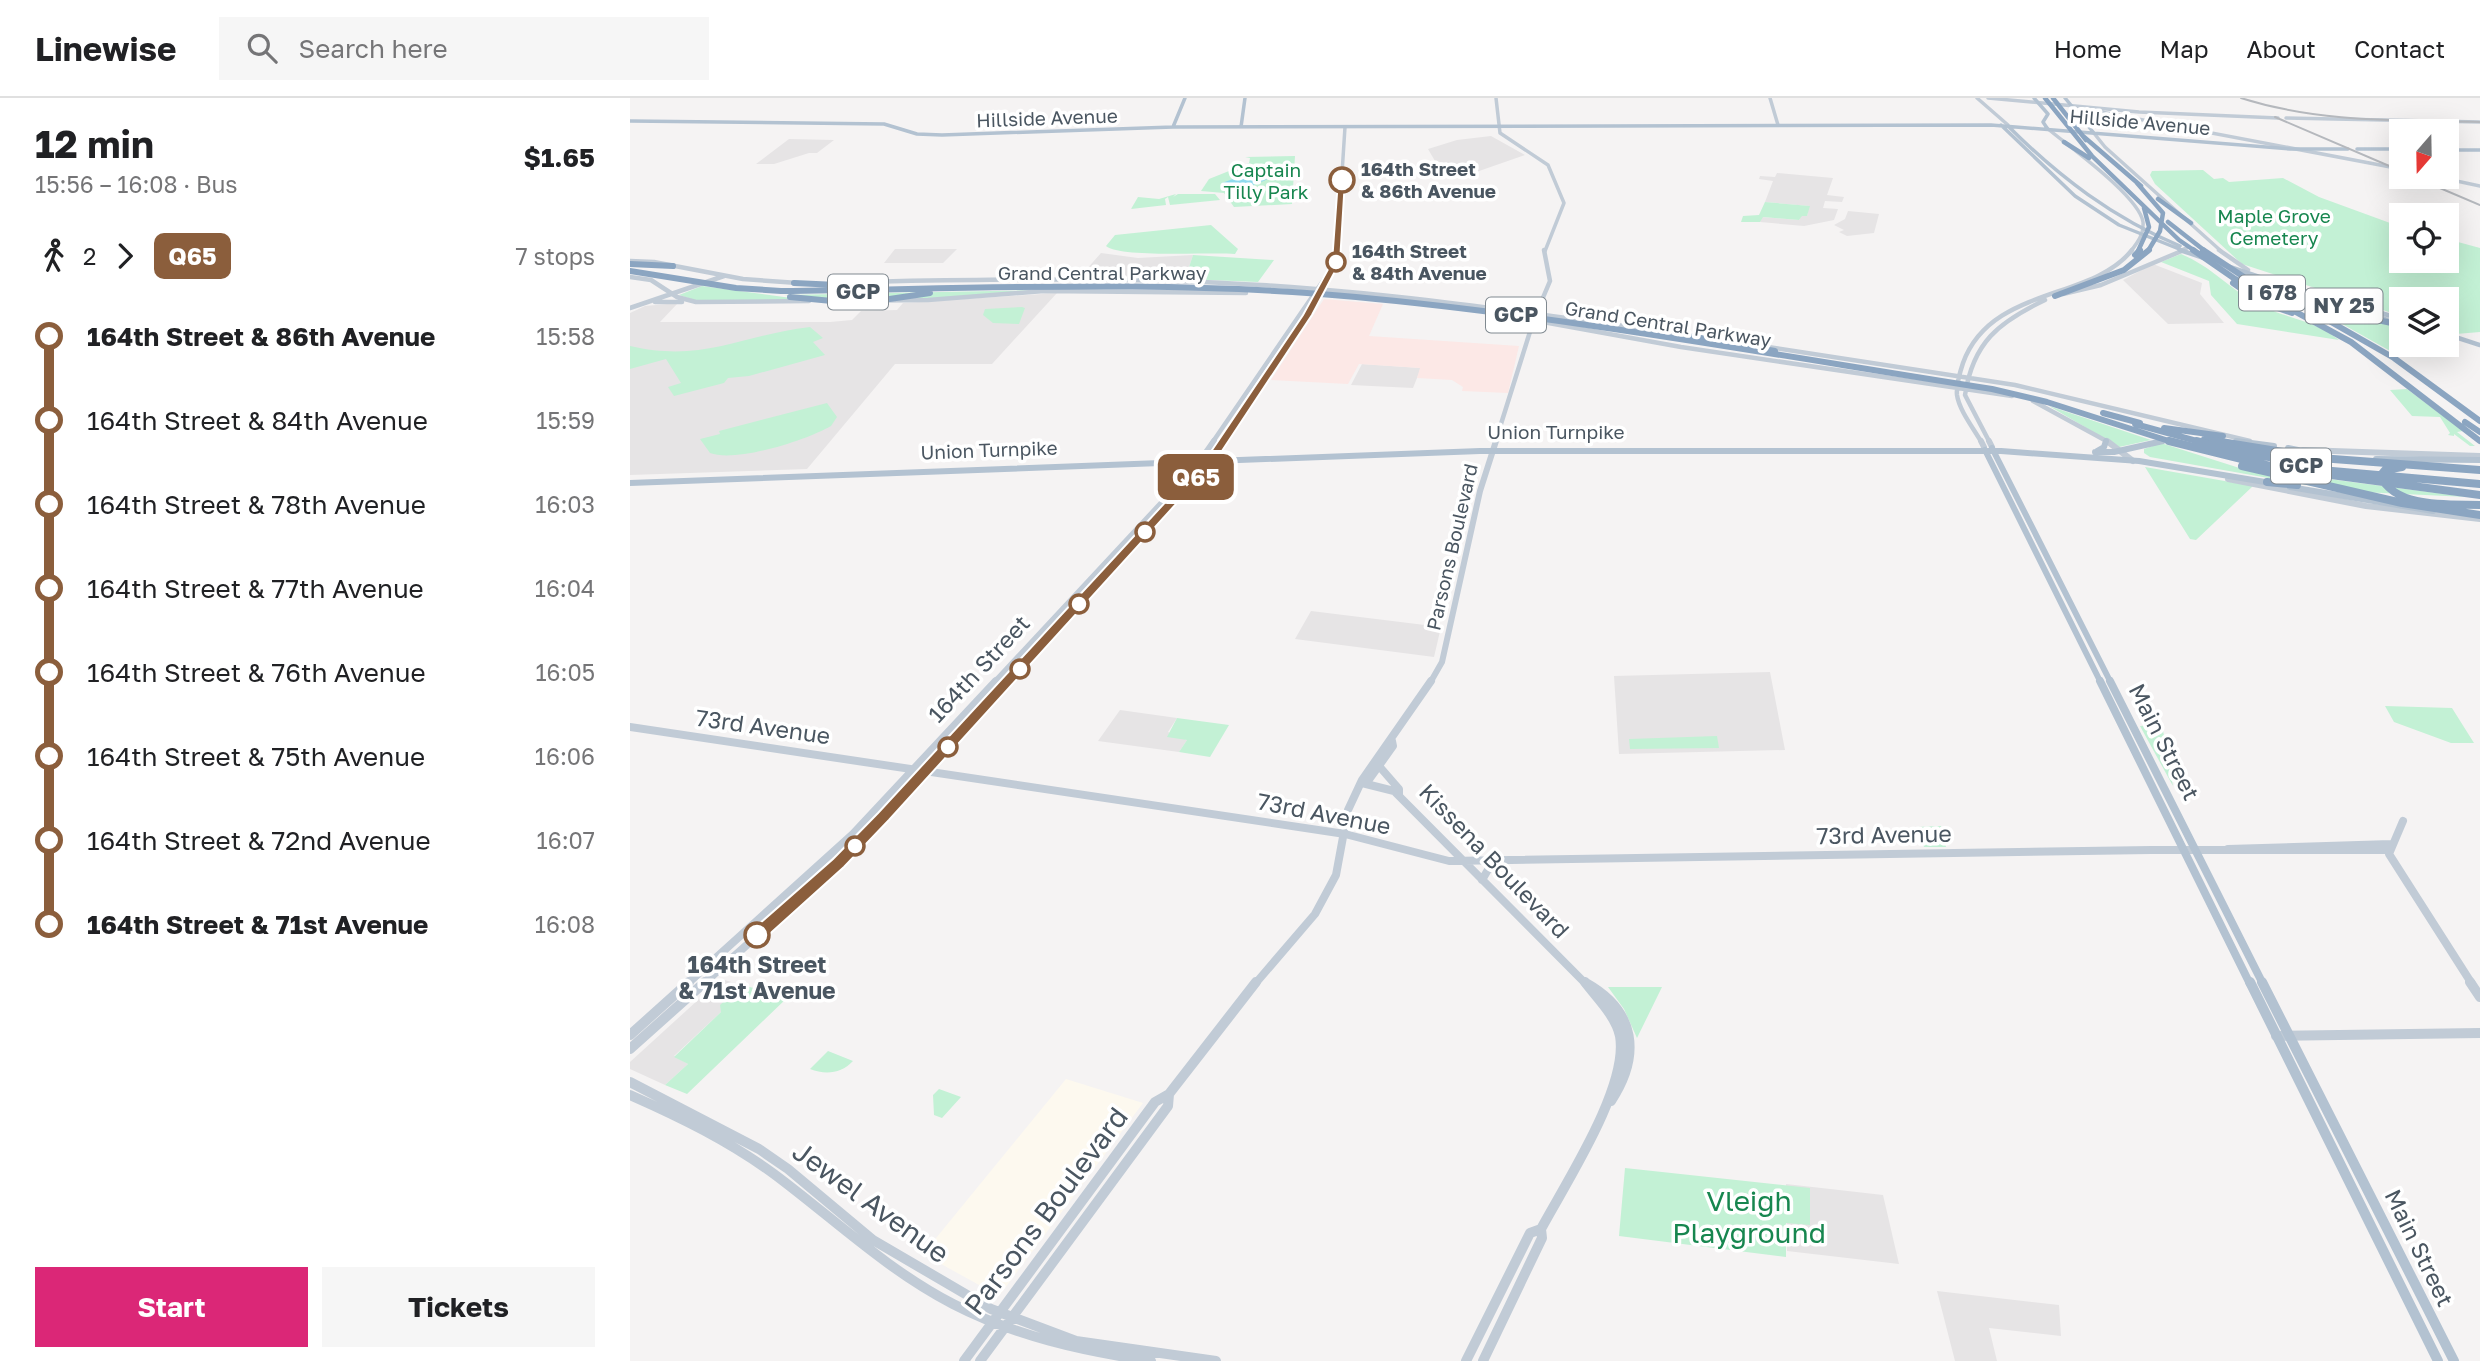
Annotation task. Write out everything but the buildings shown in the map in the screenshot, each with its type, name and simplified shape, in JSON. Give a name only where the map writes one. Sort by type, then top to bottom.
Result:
[{"type":"highway","name":"I 678","points":[[2053,98],[2160,218]]},
{"type":"highway","name":"I 678","points":[[2045,101],[2109,172],[2210,263],[2242,284],[2334,331],[2386,366],[2480,441]]},
{"type":"highway","points":[[2084,133],[2137,183],[2191,223]]},
{"type":"highway","points":[[2098,140],[2119,167]]},
{"type":"highway","points":[[2064,142],[2109,172]]},
{"type":"highway","points":[[2054,296],[2114,275],[2133,264],[2150,247],[2162,224],[2163,213],[2137,183]]},
{"type":"highway","points":[[2156,197],[2190,240]]},
{"type":"highway","points":[[2047,295],[2106,275],[2137,253],[2147,239],[2150,227],[2148,216],[2139,201]]},
{"type":"highway","name":"I 678","points":[[2167,224],[2247,280],[2403,363],[2480,421]]},
{"type":"highway","points":[[2210,263],[2251,297],[2284,311],[2368,318],[2389,322]]},
{"type":"highway","points":[[630,266],[673,266]]},
{"type":"highway","name":"Grand Central Parkway","points":[[630,266],[721,282],[784,288],[1161,284],[1332,292],[1523,313],[2006,387],[2212,448],[2289,464],[2354,474],[2480,478]]},
{"type":"highway","name":"Grand Central Parkway","points":[[630,266],[696,282],[736,288],[834,292],[1157,287],[1256,290],[1462,308],[1992,388],[2054,403],[2214,454],[2309,473],[2480,495]]},
{"type":"highway","points":[[794,283],[881,288]]},
{"type":"highway","points":[[736,288],[832,301]]},
{"type":"highway","points":[[876,301],[981,288]]},
{"type":"highway","points":[[2334,331],[2388,362],[2480,432]]},
{"type":"highway","points":[[1683,335],[1839,363]]},
{"type":"highway","points":[[2359,338],[2480,426]]},
{"type":"highway","points":[[2087,410],[2145,425],[2262,443]]},
{"type":"highway","points":[[2137,431],[2259,471],[2388,500],[2480,515]]},
{"type":"highway","points":[[2178,438],[2206,439],[2320,458],[2431,464],[2480,478]]},
{"type":"highway","points":[[2431,464],[2384,466],[2374,473],[2377,484],[2392,495],[2412,503],[2480,515]]},
{"type":"highway","points":[[2480,478],[2422,467],[2395,468],[2382,473],[2382,484],[2398,494],[2428,502],[2480,505]]},
{"type":"highway","points":[[2266,484],[2371,496],[2480,495]]},
{"type":"main road","points":[[1173,127],[1185,98]]},
{"type":"main road","points":[[1241,127],[1245,98]]},
{"type":"main road","points":[[1496,98],[1500,126]]},
{"type":"main road","points":[[1770,98],[1779,125]]},
{"type":"main road","points":[[1978,98],[2008,125]]},
{"type":"main road","points":[[1988,98],[2207,116],[2278,118]]},
{"type":"main road","points":[[2065,98],[2098,140],[2245,271]]},
{"type":"main road","points":[[2036,100],[2048,114],[2043,122],[2047,128],[2135,204],[2142,218],[2144,234]]},
{"type":"main road","points":[[2095,108],[2101,112],[2389,167]]},
{"type":"main road","points":[[2207,116],[2214,133]]},
{"type":"main road","points":[[2000,118],[2001,125]]},
{"type":"main road","points":[[2286,118],[2480,122]]},
{"type":"main road","name":"Hillside Avenue","points":[[630,120],[888,123],[921,133]]},
{"type":"main road","name":"Hillside Avenue","points":[[630,120],[884,124],[921,133],[1173,127],[2008,125],[2304,149],[2348,149]]},
{"type":"main road","points":[[687,121],[695,120]]},
{"type":"main road","points":[[749,122],[773,121]]},
{"type":"main road","name":"NY 25","points":[[2001,125],[2075,196],[2108,219],[2184,251],[2389,315]]},
{"type":"main road","name":"NY 25","points":[[2008,125],[2090,200],[2144,234]]},
{"type":"main road","name":"Parsons Boulevard","points":[[964,1361],[1155,1102],[1170,1094],[1259,978],[1315,914],[1336,875],[1348,810],[1386,745],[1392,741],[1432,682],[1445,656],[1479,494],[1534,320],[1550,281],[1544,248],[1564,203],[1548,164],[1511,146],[1500,133],[1500,126]]},
{"type":"main road","name":"164th Street","points":[[630,1049],[839,863],[1206,460],[1336,262],[1345,127]]},
{"type":"main road","name":"Hillside Avenue","points":[[2267,144],[2332,149]]},
{"type":"main road","points":[[2357,149],[2389,149]]},
{"type":"main road","points":[[2459,150],[2480,150]]},
{"type":"main road","points":[[2459,182],[2480,186]]},
{"type":"main road","points":[[1340,213],[1347,205]]},
{"type":"main road","name":"Main Street","points":[[2144,234],[2135,248],[2114,266],[2015,308],[1978,336],[1961,377],[1958,398],[1988,449],[2189,850],[2276,1036],[2438,1361]]},
{"type":"main road","name":"NY 25","points":[[2159,240],[2288,288],[2389,321]]},
{"type":"main road","points":[[2131,460],[2106,440],[2040,403],[1984,391],[1966,390],[1968,378],[1985,337],[2025,309],[2054,296],[2101,285],[2184,251]]},
{"type":"main road","name":"Grand Central Parkway","points":[[673,266],[755,282],[1165,281],[1537,312],[2044,391],[2274,446]]},
{"type":"main road","points":[[632,308],[727,275]]},
{"type":"main road","name":"Grand Central Parkway","points":[[630,277],[657,282],[672,293],[696,302],[876,301],[1119,290],[1316,293],[1534,320],[1689,348],[1966,390]]},
{"type":"main road","points":[[653,300],[661,289],[657,282]]},
{"type":"main road","points":[[2288,288],[2294,285]]},
{"type":"main road","name":"164th Street","points":[[630,1035],[825,861],[1206,460],[1316,293]]},
{"type":"main road","points":[[653,300],[696,302]]},
{"type":"main road","points":[[2459,340],[2480,347]]},
{"type":"main road","points":[[1939,385],[1958,398]]},
{"type":"main road","name":"Main Street","points":[[1966,390],[1988,449]]},
{"type":"main road","name":"Union Turnpike","points":[[1988,449],[2108,455],[2178,438],[2196,437],[2347,458],[2480,458]]},
{"type":"main road","points":[[2217,438],[2274,446]]},
{"type":"main road","points":[[2093,452],[2104,447],[2106,440]]},
{"type":"main road","points":[[2144,445],[2140,451],[2146,457],[2188,469]]},
{"type":"main road","name":"Union Turnpike","points":[[2274,446],[2351,454],[2480,458]]},
{"type":"main road","points":[[2288,448],[2347,458]]},
{"type":"main road","name":"Union Turnpike","points":[[630,481],[1493,449],[1988,449],[2093,452],[2266,484]]},
{"type":"main road","name":"Union Turnpike","points":[[2131,460],[2266,484],[2366,506],[2480,515]]},
{"type":"main road","name":"73rd Avenue","points":[[630,727],[1345,834],[1433,859],[1465,862],[2226,849],[2238,852],[2390,847]]},
{"type":"main road","name":"Parsons Boulevard","points":[[1362,783],[1379,766],[1393,746],[1392,741]]},
{"type":"main road","name":"Kissena Boulevard","points":[[1379,766],[1399,789],[1399,796],[1585,982],[1614,1021],[1620,1037],[1620,1059],[1607,1105],[1541,1228],[1542,1238],[1483,1361]]},
{"type":"main road","points":[[1362,783],[1387,787],[1399,796]]},
{"type":"main road","points":[[2403,821],[2390,847],[2480,998]]},
{"type":"main road","name":"Main Street","points":[[2189,850],[2289,1036],[2454,1361]]},
{"type":"main road","points":[[1482,880],[1491,866],[1504,861]]},
{"type":"main road","points":[[2276,1036],[2480,1033]]},
{"type":"main road","name":"Jewel Avenue","points":[[630,1082],[759,1149],[788,1169],[873,1240],[996,1317]]},
{"type":"main road","name":"Parsons Boulevard","points":[[980,1361],[1168,1106],[1170,1094]]},
{"type":"main road","name":"Jewel Avenue","points":[[630,1095],[675,1115],[750,1157],[875,1255],[927,1290],[1071,1349],[1151,1361]]},
{"type":"main road","name":"Kissena Boulevard","points":[[1466,1361],[1530,1233],[1541,1228]]},
{"type":"main road","name":"Jewel Avenue","points":[[1008,1323],[1076,1341],[1216,1361]]},
{"type":"shaded area","points":[[1491,136],[1525,155],[1459,178],[1448,170],[1445,163],[1435,161],[1428,149],[1457,140]]},
{"type":"shaded area","points":[[789,139],[834,140],[817,153],[774,164],[756,164]]},
{"type":"shaded area","points":[[1777,173],[1833,178],[1827,195],[1844,197],[1842,202],[1825,201],[1823,208],[1838,209],[1834,220],[1804,226],[1760,222],[1762,217],[1799,220],[1802,215],[1807,216],[1809,206],[1765,202],[1773,181],[1759,179],[1760,176],[1775,177]]},
{"type":"shaded area","points":[[1848,211],[1879,214],[1874,233],[1847,236],[1839,232],[1844,230],[1834,225],[1845,219]]},
{"type":"shaded area","points":[[895,249],[957,249],[943,263],[884,263]]},
{"type":"shaded area","points":[[1101,253],[1138,258],[1193,255],[1185,279],[1078,279]]},
{"type":"shaded area","points":[[2153,264],[2202,283],[2200,294],[2224,323],[2168,324],[2123,280]]},
{"type":"shaded area","points":[[1057,293],[992,364],[895,364],[807,469],[630,475],[630,313],[645,306],[678,303],[660,322],[830,322],[852,320],[861,311],[897,310],[903,303]]},
{"type":"shaded area","points":[[1324,299],[1383,304],[1369,336],[1519,346],[1508,393],[1462,391],[1463,387],[1452,380],[1417,378],[1420,368],[1359,364],[1348,384],[1271,380]]},
{"type":"shaded area","points":[[1362,364],[1421,368],[1413,388],[1351,385]]},
{"type":"shaded area","points":[[1311,611],[1441,627],[1434,657],[1295,639]]},
{"type":"shaded area","points":[[1770,672],[1785,750],[1619,754],[1614,676]]},
{"type":"shaded area","points":[[1120,710],[1177,718],[1168,732],[1187,740],[1179,752],[1098,741]]},
{"type":"shaded area","points":[[721,979],[742,985],[721,1005],[721,1012],[674,1056],[688,1064],[665,1085],[630,1069],[630,1062]]},
{"type":"shaded area","points":[[1066,1079],[1143,1103],[999,1296],[923,1254]]},
{"type":"shaded area","points":[[1786,1184],[1883,1195],[1899,1264],[1787,1251]]},
{"type":"shaded area","points":[[1937,1291],[2059,1305],[2061,1336],[1989,1328],[1997,1361],[1955,1361]]},
{"type":"green space","name":"Captain Tilly Park","points":[[1295,156],[1292,204],[1234,207],[1224,193],[1201,191],[1209,179],[1249,163],[1250,158],[1245,157]]},
{"type":"green space","name":"Maple Grove Cemetery","points":[[2203,170],[2214,179],[2223,178],[2229,182],[2283,178],[2319,197],[2389,223],[2389,273],[2459,273],[2459,242],[2480,248],[2480,332],[2459,334],[2459,287],[2389,287],[2389,312],[2242,264],[2155,184],[2150,175],[2152,171]]},
{"type":"green space","points":[[1176,194],[1173,197],[1178,194],[1215,194],[1220,200],[1170,205],[1168,197],[1165,199],[1166,205],[1131,209],[1138,197],[1159,199]]},
{"type":"green space","points":[[1765,202],[1810,206],[1807,216],[1802,216],[1799,220],[1763,217],[1760,222],[1741,222],[1743,216],[1759,215]]},
{"type":"green space","points":[[1211,225],[1238,249],[1235,254],[1128,252],[1106,246],[1115,235]]},
{"type":"green space","points":[[2181,254],[2202,265],[2259,305],[2320,328],[2339,340],[2237,324],[2211,295],[2209,281],[2161,262]]},
{"type":"green space","points":[[1193,255],[1274,260],[1258,282],[1185,279]]},
{"type":"green space","points":[[702,286],[806,300],[694,300],[679,295]]},
{"type":"green space","points":[[1039,290],[909,298],[934,292]]},
{"type":"green space","points":[[934,292],[859,299],[784,295]]},
{"type":"green space","points":[[1025,308],[1019,324],[993,323],[983,315],[985,309]]},
{"type":"green space","points":[[2361,318],[2389,324],[2389,350],[2335,320]]},
{"type":"green space","points":[[810,327],[823,338],[813,342],[825,355],[749,376],[728,378],[724,383],[674,396],[668,387],[681,383],[666,359],[630,369],[630,346],[656,350],[701,350]]},
{"type":"green space","points":[[2407,389],[2463,431],[2457,432],[2475,446],[2470,446],[2454,434],[2448,435],[2450,433],[2440,417],[2412,416],[2390,390]]},
{"type":"green space","points":[[827,403],[837,417],[831,426],[806,438],[771,449],[722,455],[710,453],[700,439],[720,434],[719,431]]},
{"type":"green space","points":[[2049,406],[2151,440],[2119,447]]},
{"type":"green space","points":[[2161,443],[2252,472],[2274,476],[2239,463],[2290,474],[2467,497],[2341,491],[2150,457],[2144,453],[2144,449]]},
{"type":"green space","points":[[2145,467],[2253,486],[2196,540],[2190,539]]},
{"type":"green space","points":[[2385,706],[2452,708],[2474,743],[2451,743],[2394,722]]},
{"type":"green space","points":[[1177,718],[1229,725],[1210,757],[1179,752],[1187,740],[1167,737]]},
{"type":"green space","points":[[2162,725],[2173,786],[2140,726]]},
{"type":"green space","points":[[1717,736],[1719,748],[1630,749],[1629,739]]},
{"type":"green space","points":[[1941,826],[1946,847],[1924,847],[1917,827]]},
{"type":"green space","points":[[742,985],[788,997],[687,1094],[665,1085],[688,1064],[674,1057],[721,1012],[720,1005]]},
{"type":"green space","points":[[1608,987],[1662,987],[1637,1038],[1624,1009]]},
{"type":"green space","points":[[828,1051],[853,1061],[843,1069],[833,1072],[810,1069]]},
{"type":"green space","points":[[939,1089],[961,1097],[942,1118],[934,1115],[933,1095]]},
{"type":"green space","name":"Vleigh Playground","points":[[1625,1168],[1810,1188],[1810,1225],[1786,1223],[1786,1257],[1619,1236]]},
{"type":"water","points":[[1252,172],[1274,175],[1256,184],[1242,187],[1222,183]]},
{"type":"railway","points":[[2241,98],[2300,112],[2359,119],[2480,122]]},
{"type":"railway","points":[[2275,117],[2389,166]]},
{"type":"railway","points":[[2442,189],[2480,205]]},
{"type":"bus line","name":"Q65","points":[[757,935],[839,863],[884,817],[1212,458],[1307,315],[1336,262],[1342,180]]},
{"type":"place","name":"164th Street & 86th Avenue","points":[[1342,180]]},
{"type":"place","name":"164th Street & 84th Avenue","points":[[1336,262]]},
{"type":"place","name":"164th Street & 71st Avenue","points":[[757,935]]}]
